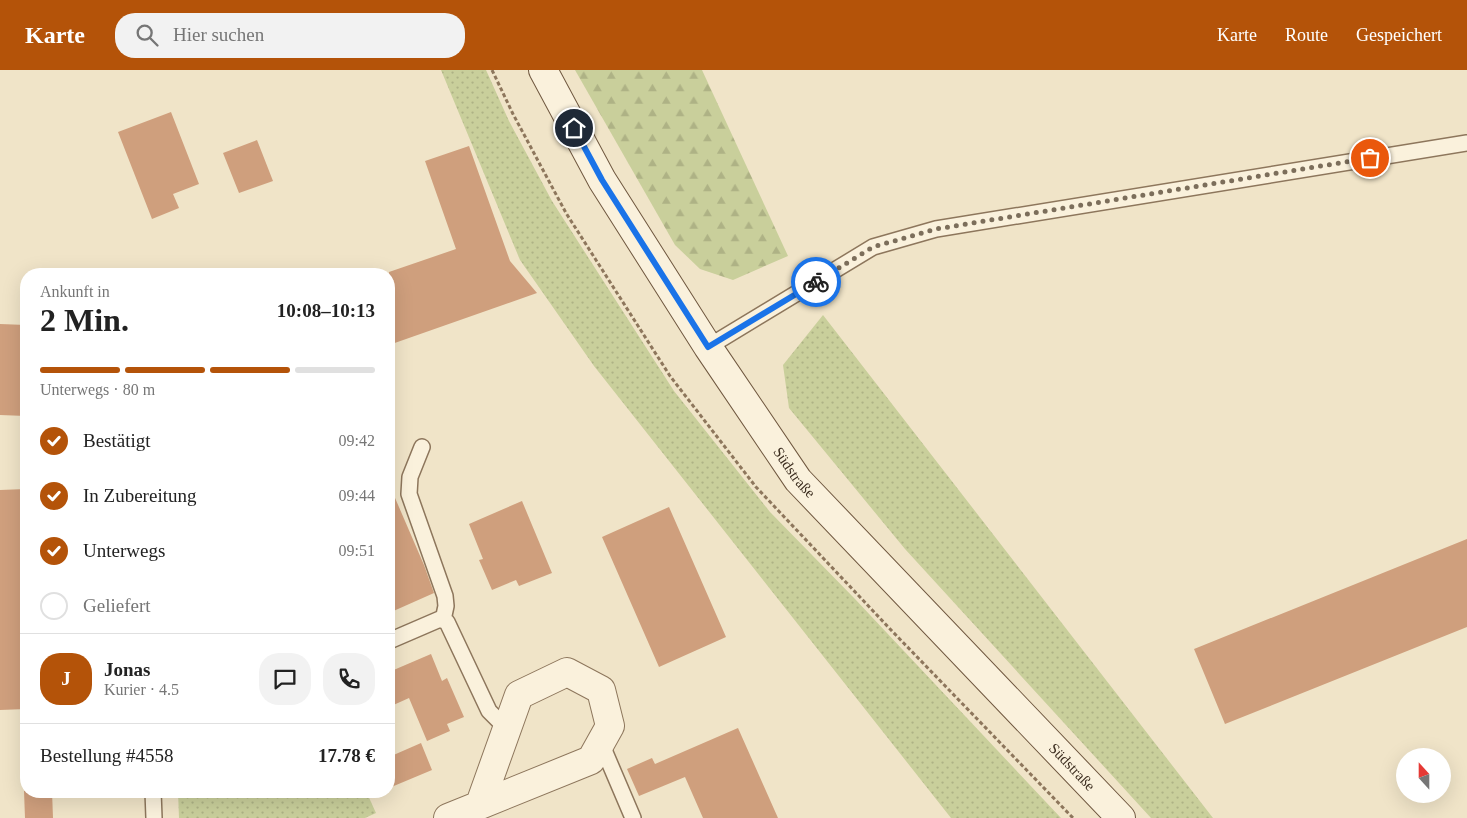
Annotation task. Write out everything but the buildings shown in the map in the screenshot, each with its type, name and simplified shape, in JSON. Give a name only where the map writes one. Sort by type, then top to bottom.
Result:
[{"type":"main road","name":"Südstraße","points":[[543,70],[602,180],[708,347],[798,480],[1122,818]]},
{"type":"main road","points":[[448,818],[591,760],[610,726],[601,690],[567,672],[519,695],[480,804]]},
{"type":"lane","points":[[708,347],[873,247],[936,229],[1467,143]]},
{"type":"lane","points":[[422,447],[410,478],[408,494],[445,596],[446,606],[443,620]]},
{"type":"lane","points":[[395,639],[440,619],[447,622],[489,711],[506,728]]},
{"type":"lane","points":[[601,743],[632,818]]},
{"type":"lane","points":[[153,798],[154,818]]},
{"type":"green space","points":[[441,70],[486,70],[509,121],[552,201],[674,391],[770,512],[855,599],[1061,818],[951,818],[594,366],[520,260]]},
{"type":"green space","points":[[575,70],[702,70],[788,256],[733,280],[700,269],[675,245]]},
{"type":"green space","points":[[823,315],[1213,818],[1151,818],[905,549],[789,408],[783,365]]},
{"type":"green space","points":[[178,798],[369,798],[376,813],[365,818],[179,818]]},
{"type":"way so far","points":[[816,282],[873,247],[936,229],[1370,158]]},
{"type":"route","points":[[574,128],[602,180],[708,347],[816,282]]}]
